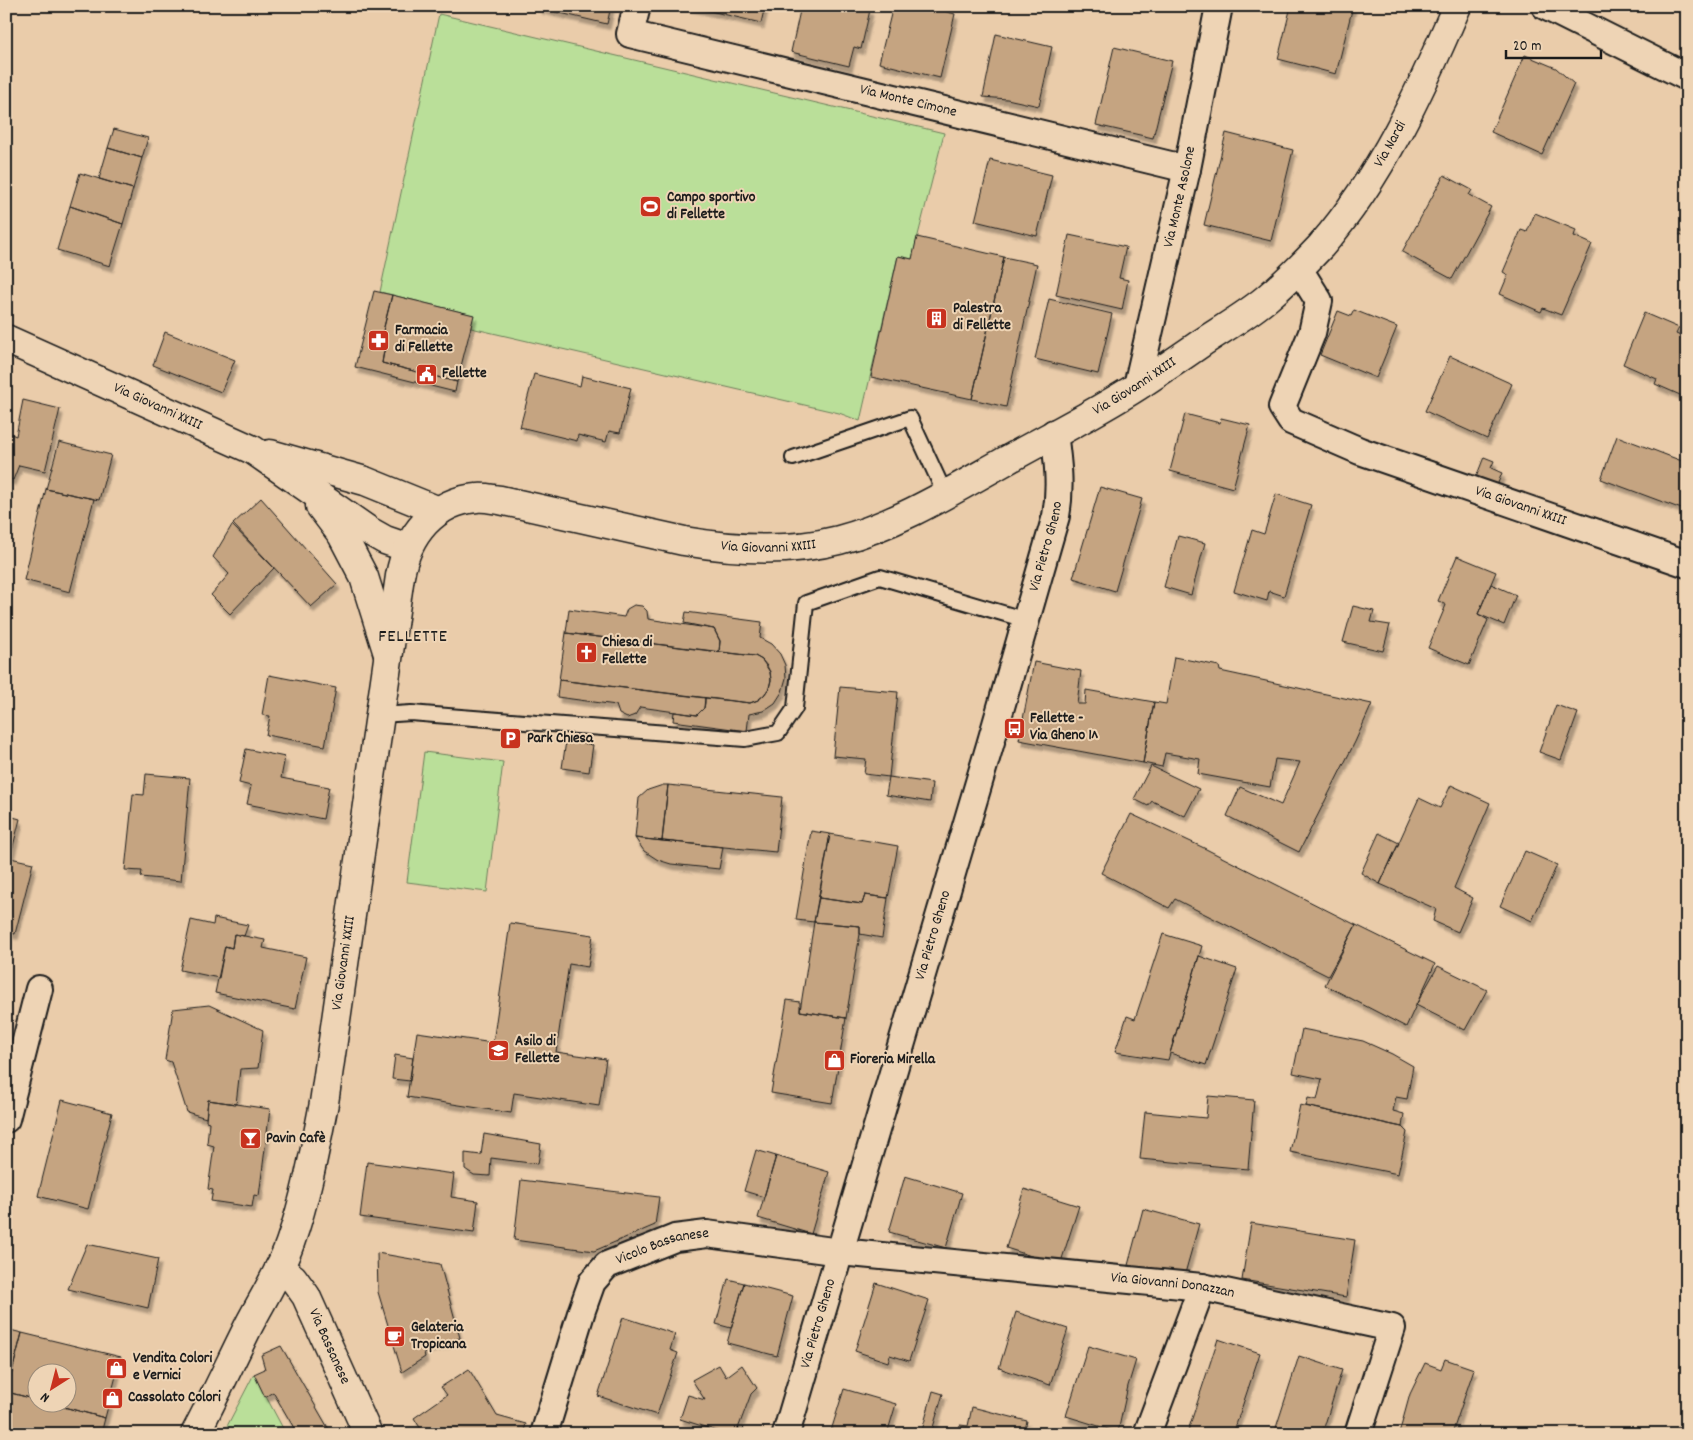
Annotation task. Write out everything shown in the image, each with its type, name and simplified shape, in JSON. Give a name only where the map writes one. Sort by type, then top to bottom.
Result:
[{"type":"main road","name":"Via Nardi","points":[[1299,269],[1322,244],[1346,213],[1392,143],[1412,105],[1457,6]]},
{"type":"main road","name":"Via Giovanni XXIII","points":[[195,1434],[280,1268],[301,1209],[314,1159],[324,1103],[402,565],[408,548],[420,527],[439,511],[463,500],[479,497],[712,546],[768,549],[800,547],[828,542],[864,532],[945,494],[1137,386],[1266,300],[1299,269]]},
{"type":"main road","name":"Via Giovanni XXIII","points":[[6,339],[253,450],[368,531],[385,540],[408,548]]},
{"type":"main road","points":[[253,450],[365,481],[439,511]]},
{"type":"main road","name":"Via Giovanni XXIII","points":[[303,485],[342,535],[364,577],[388,654]]},
{"type":"main road","name":"Via Bassanese","points":[[280,1268],[293,1278],[306,1296],[368,1434]]},
{"type":"street","name":"Via Monte Cimone","points":[[637,6],[630,34],[1187,169]]},
{"type":"street","name":"Via Monte Asolone","points":[[1137,386],[1187,169],[1219,6]]},
{"type":"street","points":[[1544,6],[1687,77]]},
{"type":"street","name":"Via Giovanni XXIII","points":[[1299,269],[1319,301],[1312,333],[1282,406],[1291,421],[1360,451],[1687,564]]},
{"type":"street","name":"Via Pietro Gheno","points":[[786,1434],[1056,516],[1060,497],[1060,479],[1054,433]]},
{"type":"street","points":[[6,1119],[39,988]]},
{"type":"street","name":"Vicolo Bassanese","points":[[544,1434],[592,1282],[608,1265],[674,1238],[706,1234],[840,1252]]},
{"type":"street","name":"Via Giovanni Donazzan","points":[[840,1252],[1202,1287],[1392,1328],[1358,1434]]},
{"type":"street","points":[[1147,1434],[1202,1287]]},
{"type":"lane","points":[[793,458],[910,418],[945,494]]},
{"type":"lane","points":[[380,716],[411,713],[745,739],[778,733],[794,708],[806,603],[880,577],[1026,620]]},
{"type":"green space","name":"Campo sportivo di Fellette","points":[[439,14],[944,133],[912,259],[898,256],[860,421],[839,413],[471,328],[473,315],[380,292]]},
{"type":"green space","points":[[424,752],[503,762],[487,892],[407,882]]},
{"type":"green space","points":[[254,1374],[286,1434],[223,1434]]},
{"type":"building","points":[[540,6],[611,6],[607,24],[539,8]]},
{"type":"building","points":[[689,6],[765,6],[761,23]]},
{"type":"building","points":[[801,6],[857,6],[870,10],[861,49],[854,47],[849,66],[791,52]]},
{"type":"building","points":[[893,6],[925,6],[955,14],[940,78],[879,63]]},
{"type":"building","points":[[1291,6],[1353,6],[1336,74],[1278,59]]},
{"type":"building","points":[[996,34],[1052,47],[1039,106],[1007,99],[983,97]]},
{"type":"building","points":[[1114,47],[1172,61],[1153,138],[1096,125]]},
{"type":"building","points":[[1525,55],[1556,68],[1574,84],[1542,155],[1491,132]]},
{"type":"building","points":[[114,129],[148,138],[142,158],[108,148]]},
{"type":"building","points":[[1226,133],[1293,150],[1271,241],[1204,225]]},
{"type":"building","points":[[108,148],[142,158],[133,189],[99,179]]},
{"type":"building","points":[[990,160],[1052,175],[1037,236],[975,221]]},
{"type":"building","points":[[80,173],[133,189],[123,224],[70,206]]},
{"type":"building","points":[[1444,175],[1472,190],[1469,195],[1491,207],[1452,279],[1402,252]]},
{"type":"building","points":[[70,206],[123,224],[110,266],[57,250]]},
{"type":"building","points":[[1535,213],[1576,230],[1574,236],[1592,244],[1561,315],[1543,308],[1541,312],[1500,294],[1508,275],[1503,272],[1521,230],[1527,232]]},
{"type":"building","points":[[1687,220],[1687,238],[1680,235]]},
{"type":"building","points":[[1069,235],[1126,247],[1119,278],[1128,280],[1122,310],[1056,295]]},
{"type":"building","name":"Palestra di Fellette","points":[[917,237],[1004,257],[972,399],[871,377],[898,256],[912,259]]},
{"type":"building","points":[[1004,257],[1037,264],[1006,407],[972,399]]},
{"type":"building","points":[[374,291],[392,295],[381,339],[386,339],[382,363],[457,382],[455,392],[355,367]]},
{"type":"building","points":[[392,295],[474,315],[457,382],[382,363],[386,339],[381,339]]},
{"type":"building","points":[[1049,299],[1112,314],[1098,374],[1035,359]]},
{"type":"building","points":[[1354,310],[1397,327],[1376,378],[1320,355],[1338,311],[1351,316]]},
{"type":"building","points":[[1644,313],[1679,328],[1676,334],[1687,339],[1687,398],[1655,384],[1657,379],[1623,364]]},
{"type":"building","points":[[165,332],[235,360],[221,392],[153,365]]},
{"type":"building","points":[[1450,356],[1512,384],[1487,439],[1425,411]]},
{"type":"building","points":[[534,374],[580,386],[582,376],[631,388],[620,433],[609,431],[606,442],[578,435],[577,441],[520,427]]},
{"type":"building","points":[[23,400],[60,409],[45,471],[19,465],[13,480],[6,477],[6,432],[16,436]]},
{"type":"building","points":[[1185,414],[1220,423],[1221,418],[1250,425],[1233,488],[1170,471]]},
{"type":"building","points":[[1617,436],[1687,463],[1687,511],[1601,479]]},
{"type":"building","points":[[59,442],[111,455],[99,500],[46,489]]},
{"type":"building","points":[[1484,457],[1494,461],[1491,468],[1502,473],[1494,493],[1473,485]]},
{"type":"building","points":[[1100,487],[1142,499],[1115,591],[1073,578]]},
{"type":"building","points":[[46,489],[94,499],[70,592],[24,580]]},
{"type":"building","points":[[1276,494],[1311,505],[1284,596],[1269,591],[1267,601],[1234,591],[1252,530],[1264,534]]},
{"type":"building","points":[[261,498],[337,584],[311,607],[233,524]]},
{"type":"building","points":[[232,525],[274,568],[230,614],[211,595],[229,574],[213,557]]},
{"type":"building","points":[[1178,536],[1205,543],[1191,595],[1164,587]]},
{"type":"building","points":[[1457,556],[1496,572],[1478,614],[1488,620],[1469,665],[1428,648],[1446,605],[1438,601]]},
{"type":"building","points":[[1491,584],[1516,595],[1504,625],[1478,614]]},
{"type":"building","points":[[634,605],[642,606],[647,611],[648,619],[714,629],[720,641],[719,652],[566,633],[569,609],[624,617],[627,609]]},
{"type":"building","points":[[1353,606],[1374,611],[1371,622],[1390,625],[1383,651],[1343,642]]},
{"type":"building","points":[[686,612],[762,622],[760,638],[771,644],[780,654],[785,665],[786,678],[782,692],[775,703],[763,711],[749,714],[747,731],[673,721],[674,712],[697,715],[704,708],[705,698],[750,703],[758,700],[769,688],[771,680],[770,672],[762,660],[755,656],[719,652],[720,641],[714,629],[684,623]]},
{"type":"building","points":[[566,633],[755,656],[762,660],[770,672],[769,688],[758,700],[750,703],[559,680]]},
{"type":"building","points":[[1174,657],[1219,666],[1220,671],[1372,704],[1355,742],[1299,852],[1227,816],[1240,787],[1281,805],[1300,762],[1275,759],[1270,787],[1198,774],[1200,759],[1165,753],[1162,767],[1143,763],[1154,702],[1166,704]]},
{"type":"building","points":[[1034,662],[1081,671],[1077,704],[1085,704],[1086,690],[1154,702],[1143,763],[1019,740]]},
{"type":"building","points":[[269,675],[336,688],[325,746],[266,735],[270,716],[262,715]]},
{"type":"building","points":[[559,680],[705,698],[705,703],[704,708],[697,715],[640,707],[635,715],[627,718],[619,714],[616,705],[557,697]]},
{"type":"building","points":[[840,687],[898,692],[889,777],[864,774],[866,759],[833,756]]},
{"type":"building","points":[[1556,705],[1578,713],[1561,760],[1539,752]]},
{"type":"building","points":[[566,741],[593,745],[589,772],[562,768]]},
{"type":"building","points":[[246,749],[285,757],[281,778],[329,787],[323,819],[247,804],[251,786],[239,783]]},
{"type":"building","points":[[1151,766],[1199,789],[1185,816],[1152,801],[1148,806],[1134,799]]},
{"type":"building","points":[[146,774],[190,778],[181,881],[141,877],[142,871],[125,870],[133,794],[144,795]]},
{"type":"building","points":[[889,777],[932,783],[930,802],[886,795]]},
{"type":"building","points":[[668,785],[662,841],[635,838],[639,798],[648,790]]},
{"type":"building","points":[[668,785],[782,797],[776,852],[662,841]]},
{"type":"building","points":[[1451,785],[1490,803],[1454,888],[1473,898],[1458,932],[1433,921],[1436,909],[1380,884],[1419,798],[1440,808]]},
{"type":"building","points":[[1131,814],[1202,847],[1356,925],[1328,976],[1175,899],[1169,908],[1101,873]]},
{"type":"building","points":[[6,815],[20,819],[10,858],[6,857]]},
{"type":"building","points":[[811,831],[830,834],[814,922],[796,920]]},
{"type":"building","points":[[1379,833],[1399,843],[1380,884],[1361,873]]},
{"type":"building","points":[[830,834],[898,846],[888,898],[865,895],[862,904],[819,898]]},
{"type":"building","points":[[635,838],[723,847],[719,869],[671,864],[658,860],[644,851]]},
{"type":"building","points":[[1525,851],[1557,865],[1532,921],[1500,906]]},
{"type":"building","points":[[6,857],[33,863],[15,934],[6,932]]},
{"type":"building","points":[[865,895],[888,898],[882,938],[860,934],[860,926],[814,922],[819,898],[862,904]]},
{"type":"building","points":[[214,918],[248,925],[244,936],[234,934],[232,948],[225,946],[219,978],[180,970],[191,920],[213,925]]},
{"type":"building","points":[[814,922],[860,926],[846,1018],[800,1011]]},
{"type":"building","points":[[510,923],[593,935],[588,967],[569,964],[556,1052],[606,1059],[599,1106],[514,1093],[511,1113],[407,1097],[417,1032],[493,1043]]},
{"type":"building","points":[[1356,925],[1435,964],[1406,1027],[1325,985]]},
{"type":"building","points":[[234,934],[265,940],[263,948],[306,957],[295,1009],[215,993],[225,946],[232,948]]},
{"type":"building","points":[[1163,934],[1202,946],[1168,1060],[1115,1052],[1127,1016],[1135,1019]]},
{"type":"building","points":[[1199,956],[1237,969],[1206,1065],[1170,1053]]},
{"type":"building","points":[[1438,966],[1487,990],[1465,1030],[1416,1005]]},
{"type":"building","points":[[787,1000],[800,1002],[800,1011],[846,1018],[832,1103],[771,1093]]},
{"type":"building","points":[[209,1005],[263,1030],[258,1068],[240,1069],[236,1104],[208,1100],[206,1118],[187,1112],[171,1062],[165,1060],[173,1009]]},
{"type":"building","points":[[1302,1029],[1363,1041],[1413,1066],[1407,1099],[1396,1097],[1393,1111],[1404,1114],[1402,1127],[1306,1106],[1308,1098],[1317,1100],[1322,1079],[1293,1073]]},
{"type":"building","points":[[395,1055],[413,1058],[410,1081],[392,1079]]},
{"type":"building","points":[[1208,1096],[1254,1100],[1248,1169],[1140,1159],[1145,1112],[1206,1118]]},
{"type":"building","points":[[62,1100],[112,1113],[88,1209],[38,1196]]},
{"type":"building","points":[[208,1100],[270,1109],[259,1196],[254,1195],[252,1207],[211,1201],[213,1190],[208,1189],[214,1146],[207,1144],[209,1122],[206,1121]]},
{"type":"building","points":[[1300,1105],[1402,1127],[1407,1132],[1398,1174],[1290,1152]]},
{"type":"building","points":[[484,1134],[541,1144],[538,1164],[491,1158],[490,1176],[474,1175],[465,1169],[465,1153],[481,1155]]},
{"type":"building","points":[[756,1150],[776,1156],[764,1197],[744,1191]]},
{"type":"building","points":[[776,1156],[829,1172],[811,1234],[758,1218]]},
{"type":"building","points":[[367,1162],[454,1174],[451,1197],[478,1201],[474,1233],[360,1217]]},
{"type":"building","points":[[905,1176],[962,1193],[946,1248],[889,1232]]},
{"type":"building","points":[[521,1180],[659,1197],[655,1225],[594,1251],[514,1240]]},
{"type":"building","points":[[1024,1189],[1079,1206],[1060,1265],[1006,1248]]},
{"type":"building","points":[[1143,1209],[1199,1224],[1182,1284],[1127,1269]]},
{"type":"building","points":[[1251,1223],[1355,1240],[1346,1297],[1242,1280]]},
{"type":"building","points":[[87,1244],[158,1259],[148,1308],[68,1289]]},
{"type":"building","points":[[377,1253],[440,1264],[460,1338],[423,1349],[425,1357],[402,1372],[378,1292]]},
{"type":"building","points":[[728,1279],[744,1283],[731,1328],[716,1324]]},
{"type":"building","points":[[744,1283],[793,1296],[777,1356],[727,1343]]},
{"type":"building","points":[[876,1283],[929,1300],[909,1361],[890,1355],[888,1362],[855,1351]]},
{"type":"building","points":[[1016,1312],[1068,1329],[1050,1385],[999,1368]]},
{"type":"building","points":[[623,1317],[675,1334],[670,1350],[678,1353],[657,1415],[598,1396]]},
{"type":"building","points":[[6,1329],[22,1333],[7,1390],[6,1389]]},
{"type":"building","points":[[22,1333],[121,1357],[105,1418],[78,1411],[78,1362],[28,1362],[28,1397],[7,1392]]},
{"type":"building","points":[[1218,1339],[1260,1353],[1233,1434],[1187,1434]]},
{"type":"building","points":[[281,1346],[330,1434],[292,1434],[290,1430],[294,1428],[273,1392],[265,1397],[254,1374],[265,1369],[261,1355]]},
{"type":"building","points":[[1088,1346],[1136,1360],[1118,1432],[1066,1416]]},
{"type":"building","points":[[1299,1356],[1342,1370],[1322,1434],[1274,1434]]},
{"type":"building","points":[[1445,1359],[1474,1369],[1452,1434],[1399,1434],[1410,1394],[1425,1363],[1441,1369]]},
{"type":"building","points":[[719,1365],[726,1377],[742,1365],[757,1388],[751,1394],[736,1434],[727,1434],[680,1419],[688,1395],[705,1400],[692,1380]]},
{"type":"building","points":[[469,1369],[497,1416],[526,1424],[523,1434],[424,1434],[414,1418],[447,1395],[441,1387]]},
{"type":"building","points":[[844,1389],[896,1404],[887,1434],[830,1434]]},
{"type":"building","points":[[933,1391],[943,1394],[931,1434],[921,1434]]},
{"type":"building","points":[[7,1392],[28,1397],[28,1412],[78,1411],[105,1418],[101,1434],[6,1434]]},
{"type":"building","points":[[972,1407],[1027,1421],[1024,1434],[957,1434],[960,1425],[968,1426]]},
{"type":"place","name":"Campo sportivo di Fellette","points":[[651,207]]},
{"type":"place","name":"Palestra di Fellette","points":[[937,318]]},
{"type":"place","name":"Farmacia di Fellette","points":[[379,340]]},
{"type":"place","name":"Fellette","points":[[426,374]]},
{"type":"place","name":"Chiesa di Fellette","points":[[586,652]]},
{"type":"place","name":"Fellette - Via Gheno 1^","points":[[1014,728]]},
{"type":"place","name":"Park Chiesa","points":[[511,739]]},
{"type":"place","name":"Asilo di Fellette","points":[[499,1051]]},
{"type":"place","name":"Fioreria Mirella","points":[[834,1060]]},
{"type":"place","name":"Pavin Cafè","points":[[250,1139]]},
{"type":"place","name":"Gelateria Tropicana","points":[[395,1337]]},
{"type":"place","name":"Vendita Colori e Vernici","points":[[117,1368]]},
{"type":"place","name":"Cassolato Colori","points":[[112,1398]]},
{"type":"district","name":"FELLETTE","points":[[413,637]]}]
